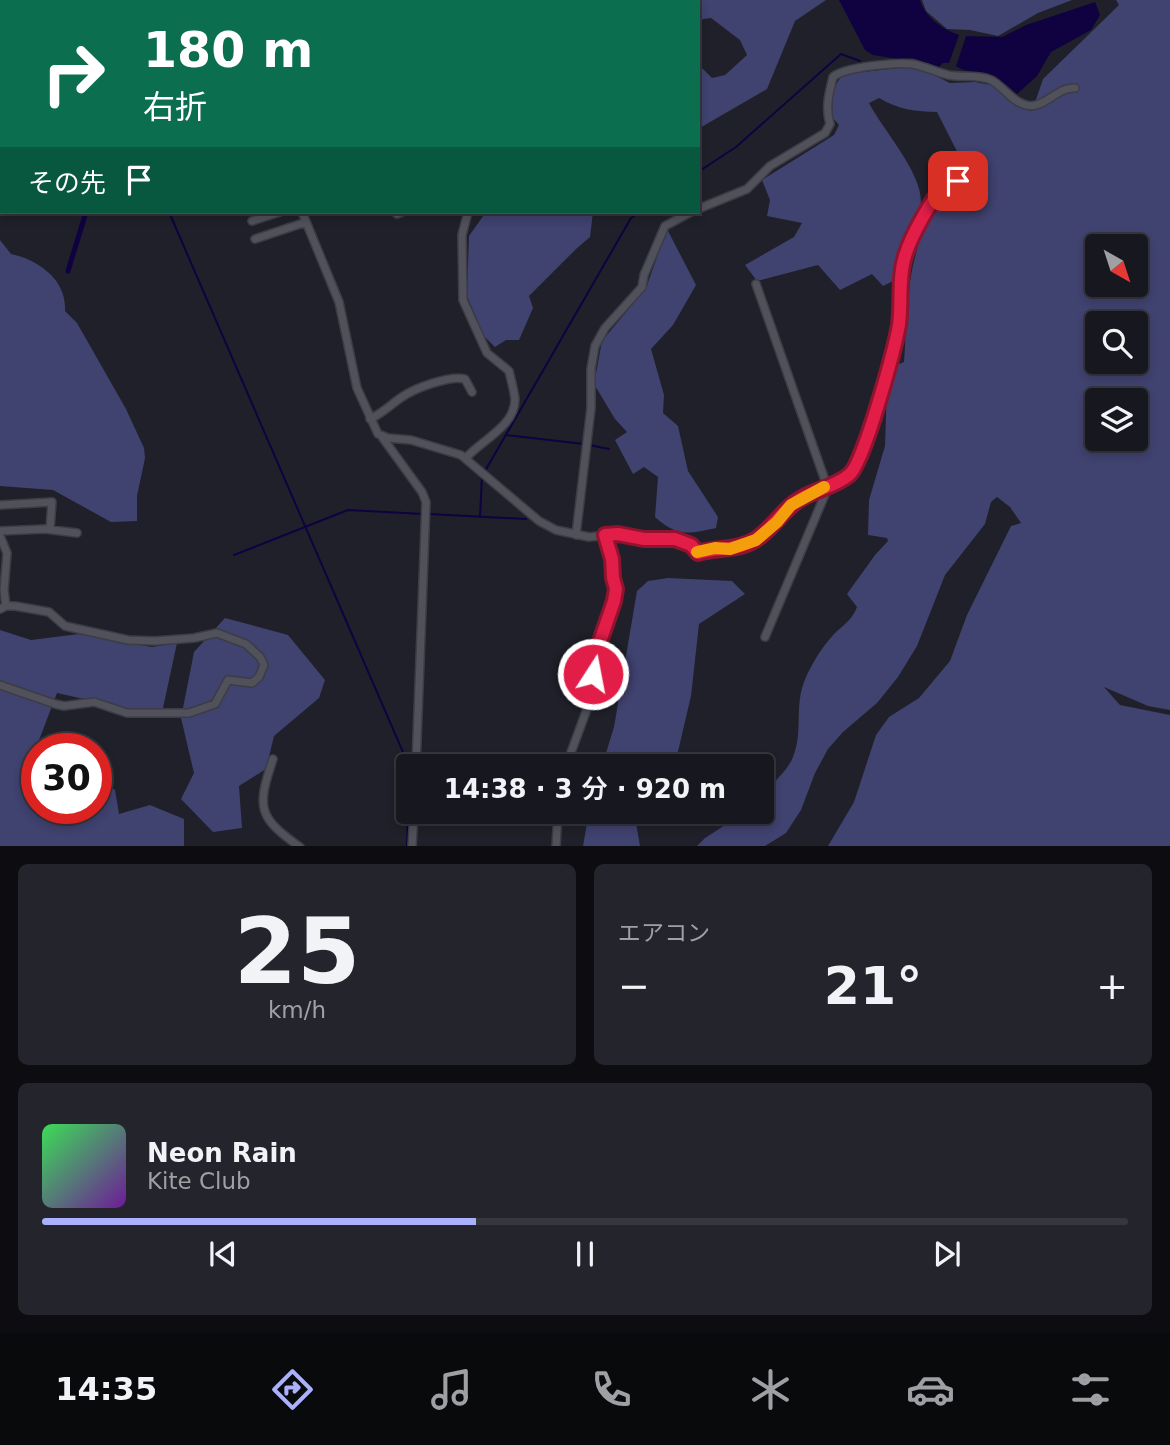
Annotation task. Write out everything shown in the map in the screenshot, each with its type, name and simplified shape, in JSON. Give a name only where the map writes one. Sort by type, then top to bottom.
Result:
[{"type":"street","points":[[700,208],[747,189],[770,166],[825,132],[830,124],[827,115],[828,96],[833,77],[845,69],[906,63],[951,75],[979,76],[996,83],[1027,106],[1036,106],[1066,88],[1075,88]]},
{"type":"street","points":[[382,437],[411,440],[466,458],[547,527],[576,535],[589,537],[618,534],[644,539],[675,539],[691,545],[698,553],[715,548],[730,549],[756,540],[777,522],[791,505],[853,472],[894,349],[905,253],[946,183],[958,181],[968,191]]},
{"type":"street","points":[[252,221],[274,214]]},
{"type":"street","points":[[304,214],[339,302],[357,388],[370,419],[375,430],[422,492],[426,502],[416,754]]},
{"type":"street","points":[[466,458],[504,426],[515,399],[509,371],[487,353],[463,300],[462,235],[467,214]]},
{"type":"street","points":[[576,535],[591,408],[591,369],[595,346],[605,328],[642,287],[644,275],[665,226],[687,214]]},
{"type":"street","points":[[255,239],[306,222]]},
{"type":"street","points":[[756,284],[828,485],[765,637]]},
{"type":"street","points":[[370,419],[386,411],[411,392],[455,378],[465,379],[472,392]]},
{"type":"street","points":[[0,505],[52,502],[50,529]]},
{"type":"street","points":[[0,685],[64,706],[94,702],[127,713],[189,713],[215,704],[228,680],[253,683],[259,677],[264,665],[260,657],[246,644],[217,633],[155,641],[128,639],[65,626],[49,612],[3,608],[7,553],[0,534],[50,529],[77,533]]},
{"type":"street","points":[[570,754],[587,709],[594,659],[616,589],[605,535]]},
{"type":"street","points":[[273,759],[261,795],[267,819],[276,830],[300,846]]},
{"type":"street","points":[[412,846],[413,824]]},
{"type":"street","points":[[556,846],[557,824]]},
{"type":"shaded area","points":[[700,0],[826,0],[795,21],[767,89],[700,128],[700,66],[712,78],[725,75],[747,55],[740,40],[711,18],[703,19],[700,23]]},
{"type":"shaded area","points":[[839,0],[920,0],[935,22],[959,35],[949,63],[943,63],[939,67],[912,58],[873,55],[865,50]]},
{"type":"shaded area","points":[[922,0],[1072,0],[1038,13],[998,36],[970,30],[947,29],[926,11]]},
{"type":"shaded area","points":[[1116,0],[1170,0],[1170,710],[1148,706],[1104,687],[1120,705],[1170,715],[1170,846],[828,846],[854,802],[876,735],[889,717],[919,698],[950,661],[967,615],[1011,526],[1021,523],[1010,507],[997,497],[991,502],[985,524],[945,575],[917,646],[898,677],[877,703],[843,732],[828,749],[815,773],[801,810],[786,833],[765,846],[697,846],[727,824],[774,824],[774,783],[793,757],[798,737],[800,698],[806,677],[822,648],[848,621],[857,607],[847,594],[888,541],[887,538],[868,535],[869,500],[885,446],[887,385],[894,366],[904,362],[910,284],[918,246],[938,207],[971,179],[937,112],[907,109],[879,98],[869,103],[911,169],[921,196],[920,208],[901,245],[899,278],[883,286],[872,274],[840,290],[818,265],[757,281],[745,265],[794,237],[802,223],[767,216],[770,200],[762,180],[834,135],[839,125],[832,117],[834,93],[837,83],[845,74],[920,68],[950,83],[975,82],[991,85],[1018,107],[1032,111],[1043,79],[1119,5]]},
{"type":"shaded area","points":[[1095,2],[1100,15],[1091,30],[1051,52],[1037,76],[1017,94],[992,77],[956,66],[966,36],[1002,37],[1026,25]]},
{"type":"shaded area","points":[[485,214],[593,214],[590,237],[529,296],[533,308],[519,340],[506,340],[495,347],[484,336],[467,296],[469,236]]},
{"type":"shaded area","points":[[667,229],[696,285],[673,325],[651,349],[664,395],[663,413],[678,426],[688,471],[718,517],[716,528],[690,532],[670,528],[655,517],[658,477],[644,467],[633,474],[615,440],[627,432],[615,419],[594,384],[602,341],[646,288]]},
{"type":"shaded area","points":[[0,240],[11,254],[41,266],[56,281],[64,300],[65,311],[77,323],[126,409],[144,448],[145,458],[137,496],[137,521],[111,522],[53,490],[0,486]]},
{"type":"shaded area","points":[[668,578],[732,581],[745,594],[699,624],[691,696],[677,754],[606,754],[614,727],[637,591],[648,581]]},
{"type":"shaded area","points":[[225,618],[288,635],[325,680],[319,698],[274,736],[266,769],[239,786],[242,828],[213,832],[181,799],[194,773],[181,718],[194,652]]},
{"type":"shaded area","points":[[0,630],[31,640],[79,634],[152,647],[177,643],[163,708],[128,709],[57,693],[42,733],[21,733],[21,824],[112,824],[112,788],[115,790],[119,814],[150,805],[184,819],[184,846],[0,846]]},
{"type":"shaded area","points":[[587,824],[636,824],[640,846],[583,846]]},
{"type":"waterway","points":[[700,171],[736,147],[841,54],[860,61]]},
{"type":"waterway","points":[[68,271],[85,214]]},
{"type":"waterway","points":[[170,214],[404,754]]},
{"type":"waterway","points":[[485,471],[631,218],[637,214]]},
{"type":"waterway","points":[[506,435],[584,444]]},
{"type":"waterway","points":[[589,445],[609,449]]},
{"type":"waterway","points":[[480,517],[482,476]]},
{"type":"waterway","points":[[234,555],[348,510],[423,514]]},
{"type":"waterway","points":[[429,514],[526,519]]},
{"type":"waterway","points":[[407,846],[408,824]]},
{"type":"slow traffic","points":[[697,552],[715,548],[730,549],[756,540],[777,522],[791,505],[824,487]]},
{"type":"route","points":[[593,674],[594,659],[616,589],[605,535],[625,534],[644,539],[675,539],[691,545],[698,553],[715,548],[730,549],[756,540],[777,522],[791,505],[853,472],[894,349],[905,253],[938,192],[946,183],[958,181]]}]
